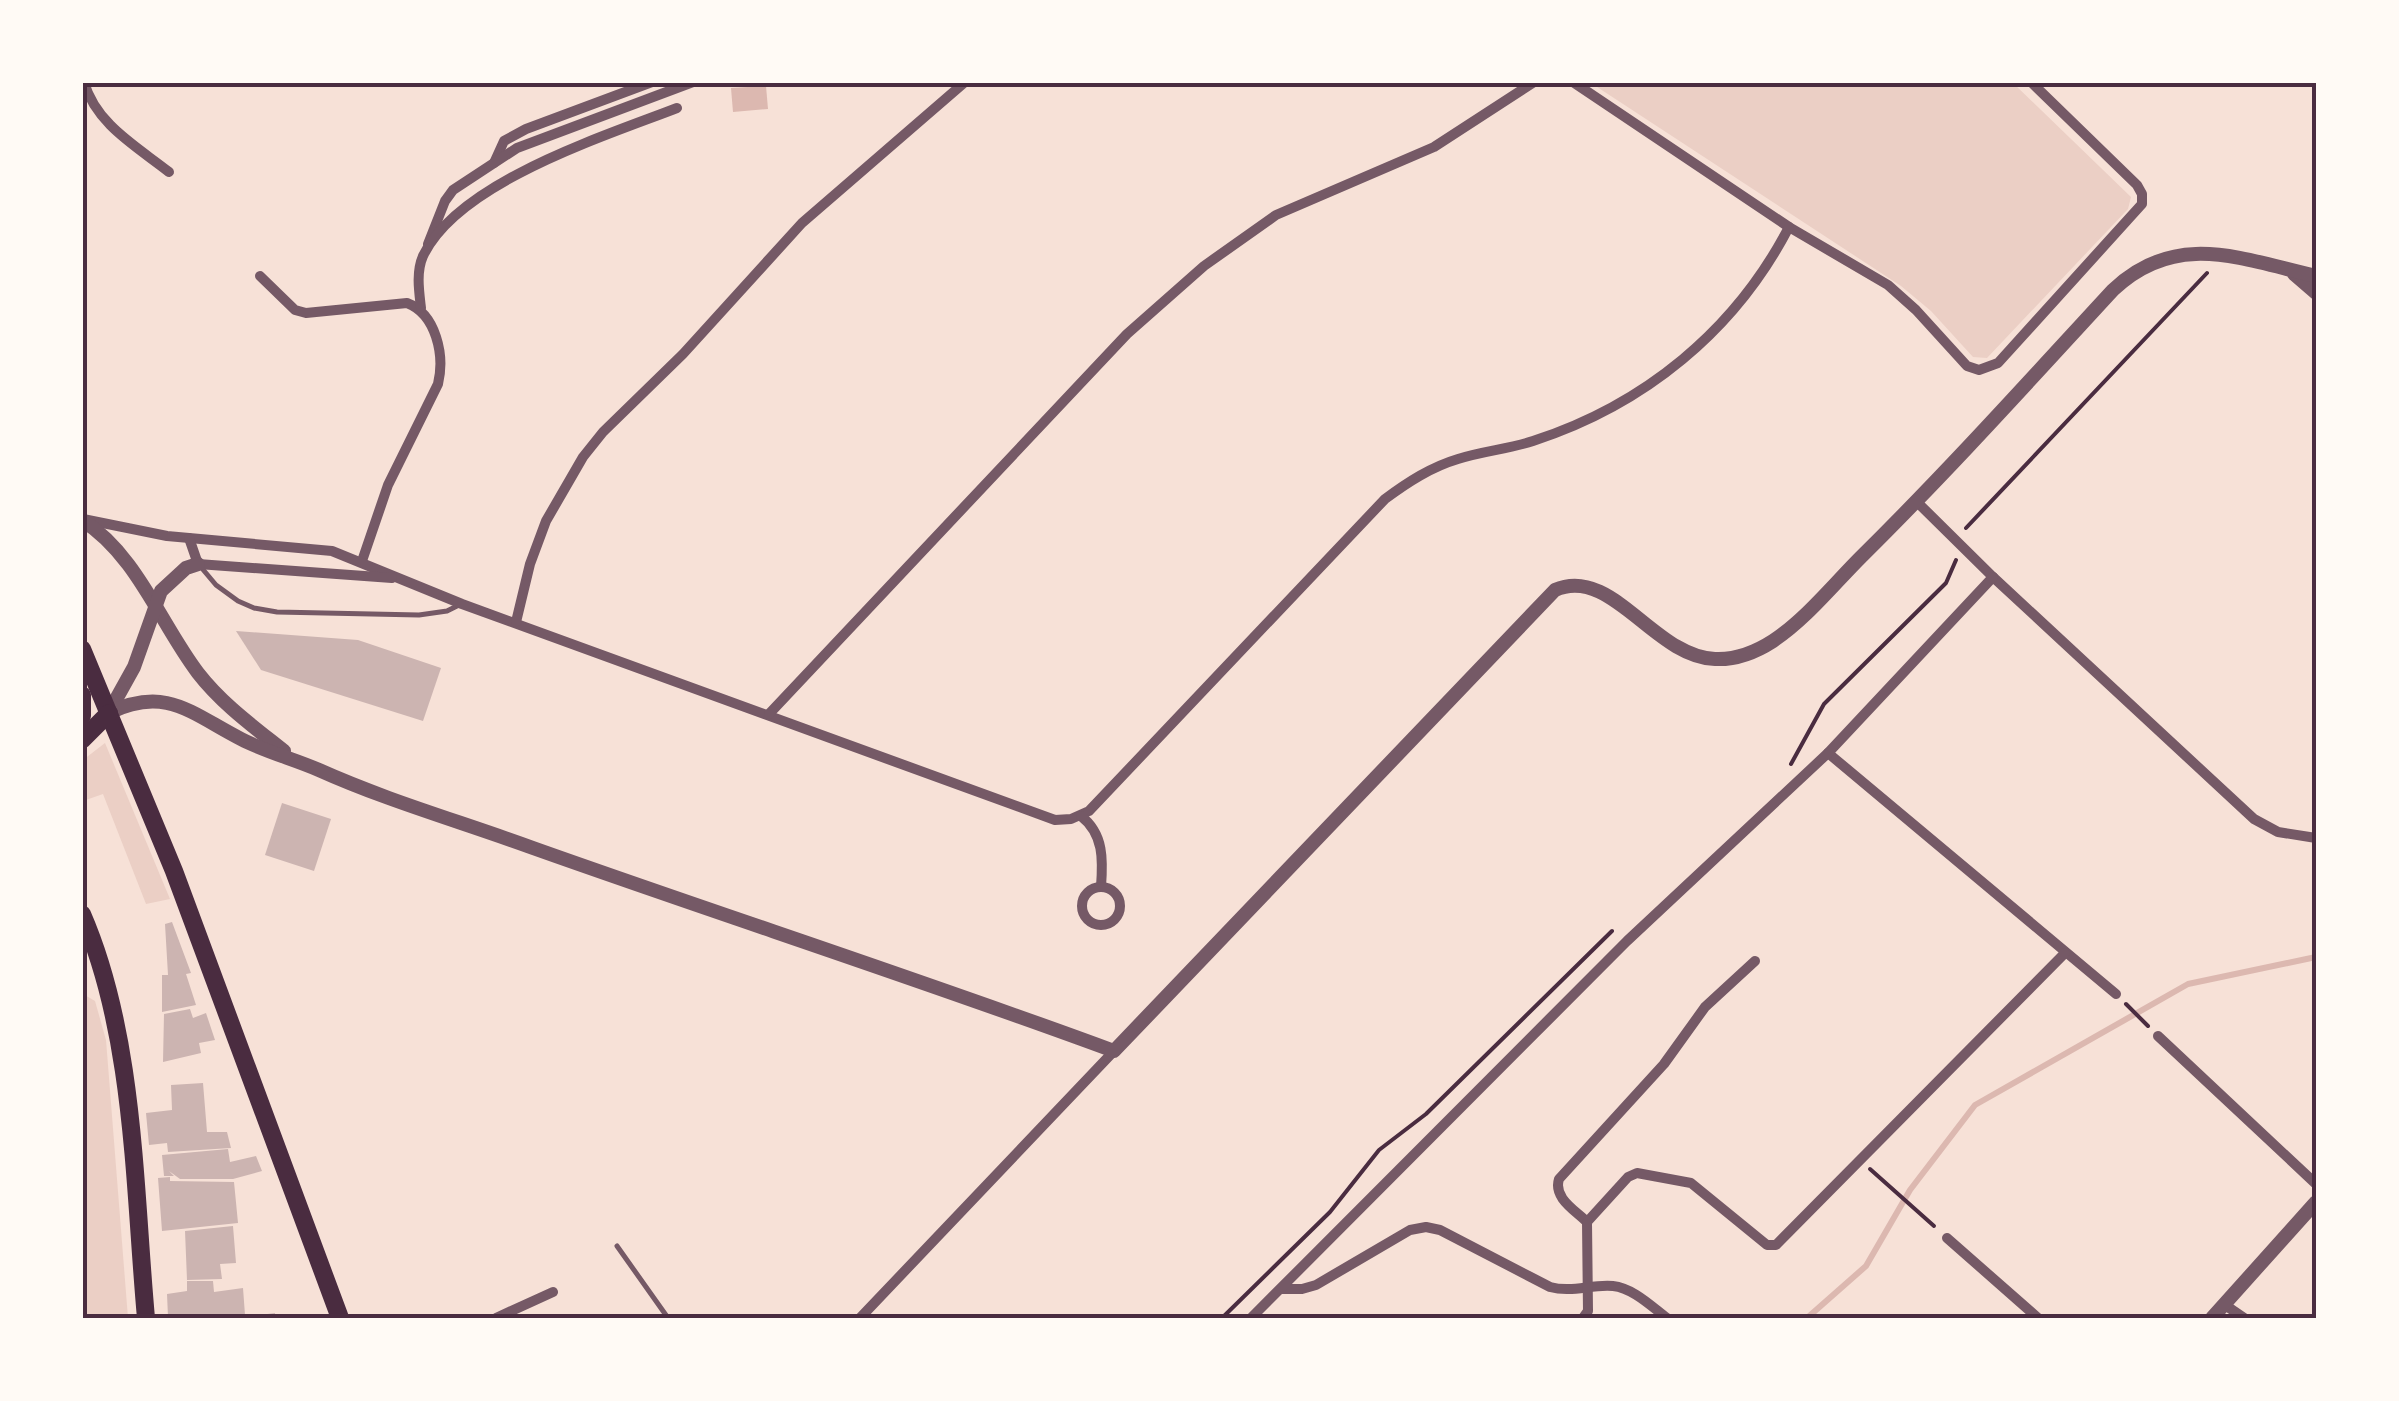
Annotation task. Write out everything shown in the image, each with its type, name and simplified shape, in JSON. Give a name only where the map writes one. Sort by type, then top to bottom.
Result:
[{"type":"main road","points":[[82,650],[174,870],[340,1318]]},
{"type":"main road","points":[[82,695],[82,716]]},
{"type":"main road","points":[[82,740],[112,720]]},
{"type":"main road","points":[[82,914],[107,982],[121,1045],[146,1318]]},
{"type":"street","points":[[84,82],[90,102],[102,119],[169,172]]},
{"type":"street","points":[[493,164],[504,141],[526,129],[652,82]]},
{"type":"street","points":[[362,561],[388,486],[438,384],[439,349],[421,308],[418,282],[423,256],[445,200],[453,190],[493,164],[539,139],[693,82]]},
{"type":"street","points":[[516,622],[530,564],[546,521],[583,457],[603,432],[684,354],[811,214],[965,82]]},
{"type":"street","points":[[769,714],[1127,334],[1204,266],[1276,215],[1434,148],[1534,82]]},
{"type":"street","points":[[1573,82],[1790,227],[1902,296],[1966,366],[1979,370],[1998,363],[2142,204],[2142,194],[2136,185],[2033,83]]},
{"type":"street","points":[[423,256],[455,214],[525,171],[555,155],[677,108]]},
{"type":"street","points":[[82,519],[189,538],[332,551],[462,604],[1055,820],[1081,816],[1385,499],[1432,469],[1459,458],[1529,443],[1578,425],[1663,377],[1728,316],[1760,276],[1790,227]]},
{"type":"street","points":[[860,1318],[1555,590],[1580,584],[1596,588],[1675,648],[1704,657],[1734,658],[1754,652],[1793,625],[1917,502],[2113,290],[2144,265],[2173,254],[2190,254],[2237,258],[2316,276]]},
{"type":"street","points":[[2290,270],[2316,293]]},
{"type":"street","points":[[260,276],[295,310],[306,314],[407,303],[421,308]]},
{"type":"street","points":[[1917,502],[2254,819],[2278,832],[2316,838]]},
{"type":"street","points":[[82,519],[111,542],[214,692],[297,760]]},
{"type":"street","points":[[189,538],[198,564]]},
{"type":"street","points":[[112,720],[156,606],[168,582],[186,568],[198,564],[398,578]]},
{"type":"street","points":[[1251,1318],[1627,941],[1828,753],[1994,577]]},
{"type":"street","points":[[112,720],[130,702],[166,701],[244,741],[754,927],[916,978],[1114,1051]]},
{"type":"street","points":[[1828,753],[2116,994]]},
{"type":"street","points":[[1081,816],[1099,838],[1103,862],[1101,887]]},
{"type":"street","points":[[1584,1318],[1589,1287],[1588,1222],[1628,1177],[1637,1173],[1691,1183],[1767,1245],[1783,1242],[1860,1159],[2066,953]]},
{"type":"street","points":[[1588,1222],[1559,1196],[1559,1178],[1664,1064],[1705,1007],[1755,961]]},
{"type":"street","points":[[2158,1036],[2316,1184]]},
{"type":"street","points":[[2212,1318],[2316,1202]]},
{"type":"street","points":[[1282,1289],[1316,1284],[1410,1230],[1426,1227],[1440,1230],[1550,1287],[1566,1291],[1589,1287],[1623,1289],[1668,1318]]},
{"type":"street","points":[[1944,1236],[2038,1318]]},
{"type":"street","points":[[496,1318],[553,1292]]},
{"type":"street","points":[[2225,1305],[2244,1318]]},
{"type":"lane","points":[[198,564],[216,585],[254,608],[303,614],[419,615],[448,611],[462,604]]},
{"type":"lane","points":[[617,1246],[668,1318]]},
{"type":"path","points":[[1790,766],[1824,704],[1946,583],[1954,570],[1965,529],[2210,270]]},
{"type":"path","points":[[1222,1318],[1330,1212],[1379,1150],[1426,1114],[1620,923]]},
{"type":"path","points":[[2116,994],[2158,1036]]},
{"type":"path","points":[[1868,1167],[1944,1236]]},
{"type":"shaded area","points":[[1591,83],[2013,83],[2131,197],[2128,209],[1987,358],[1973,357],[1931,311],[1901,286]]},
{"type":"shaded area","points":[[766,86],[768,109],[733,112],[731,88]]},
{"type":"shaded area","points":[[105,743],[170,899],[146,904],[103,794],[83,801],[83,760]]},
{"type":"shaded area","points":[[83,994],[95,1001],[106,1040],[128,1318],[83,1318]]},
{"type":"building","points":[[236,631],[358,640],[441,668],[423,721],[261,670]]},
{"type":"building","points":[[282,803],[331,819],[314,871],[265,855]]},
{"type":"building","points":[[172,922],[191,973],[186,974],[196,1005],[162,1012],[162,975],[168,975],[165,924]]},
{"type":"building","points":[[190,1009],[193,1018],[206,1013],[215,1040],[199,1043],[201,1053],[163,1062],[164,1014]]},
{"type":"building","points":[[203,1083],[207,1132],[227,1132],[231,1148],[168,1152],[167,1143],[149,1145],[146,1113],[172,1110],[171,1085]]},
{"type":"building","points":[[228,1149],[230,1162],[256,1156],[262,1171],[233,1179],[180,1179],[169,1171],[174,1176],[164,1176],[162,1155]]},
{"type":"building","points":[[170,1177],[170,1181],[234,1182],[238,1223],[162,1231],[158,1178]]},
{"type":"building","points":[[233,1226],[236,1263],[220,1264],[222,1279],[187,1280],[185,1231]]},
{"type":"building","points":[[187,1281],[213,1281],[214,1292],[243,1288],[245,1315],[168,1317],[167,1294],[187,1291]]},
{"type":"building","points":[[275,1313],[275,1318],[251,1318],[251,1316]]},
{"type":"waterway","points":[[1807,1318],[1866,1266],[1910,1190],[1975,1105],[2188,984],[2316,957]]}]
